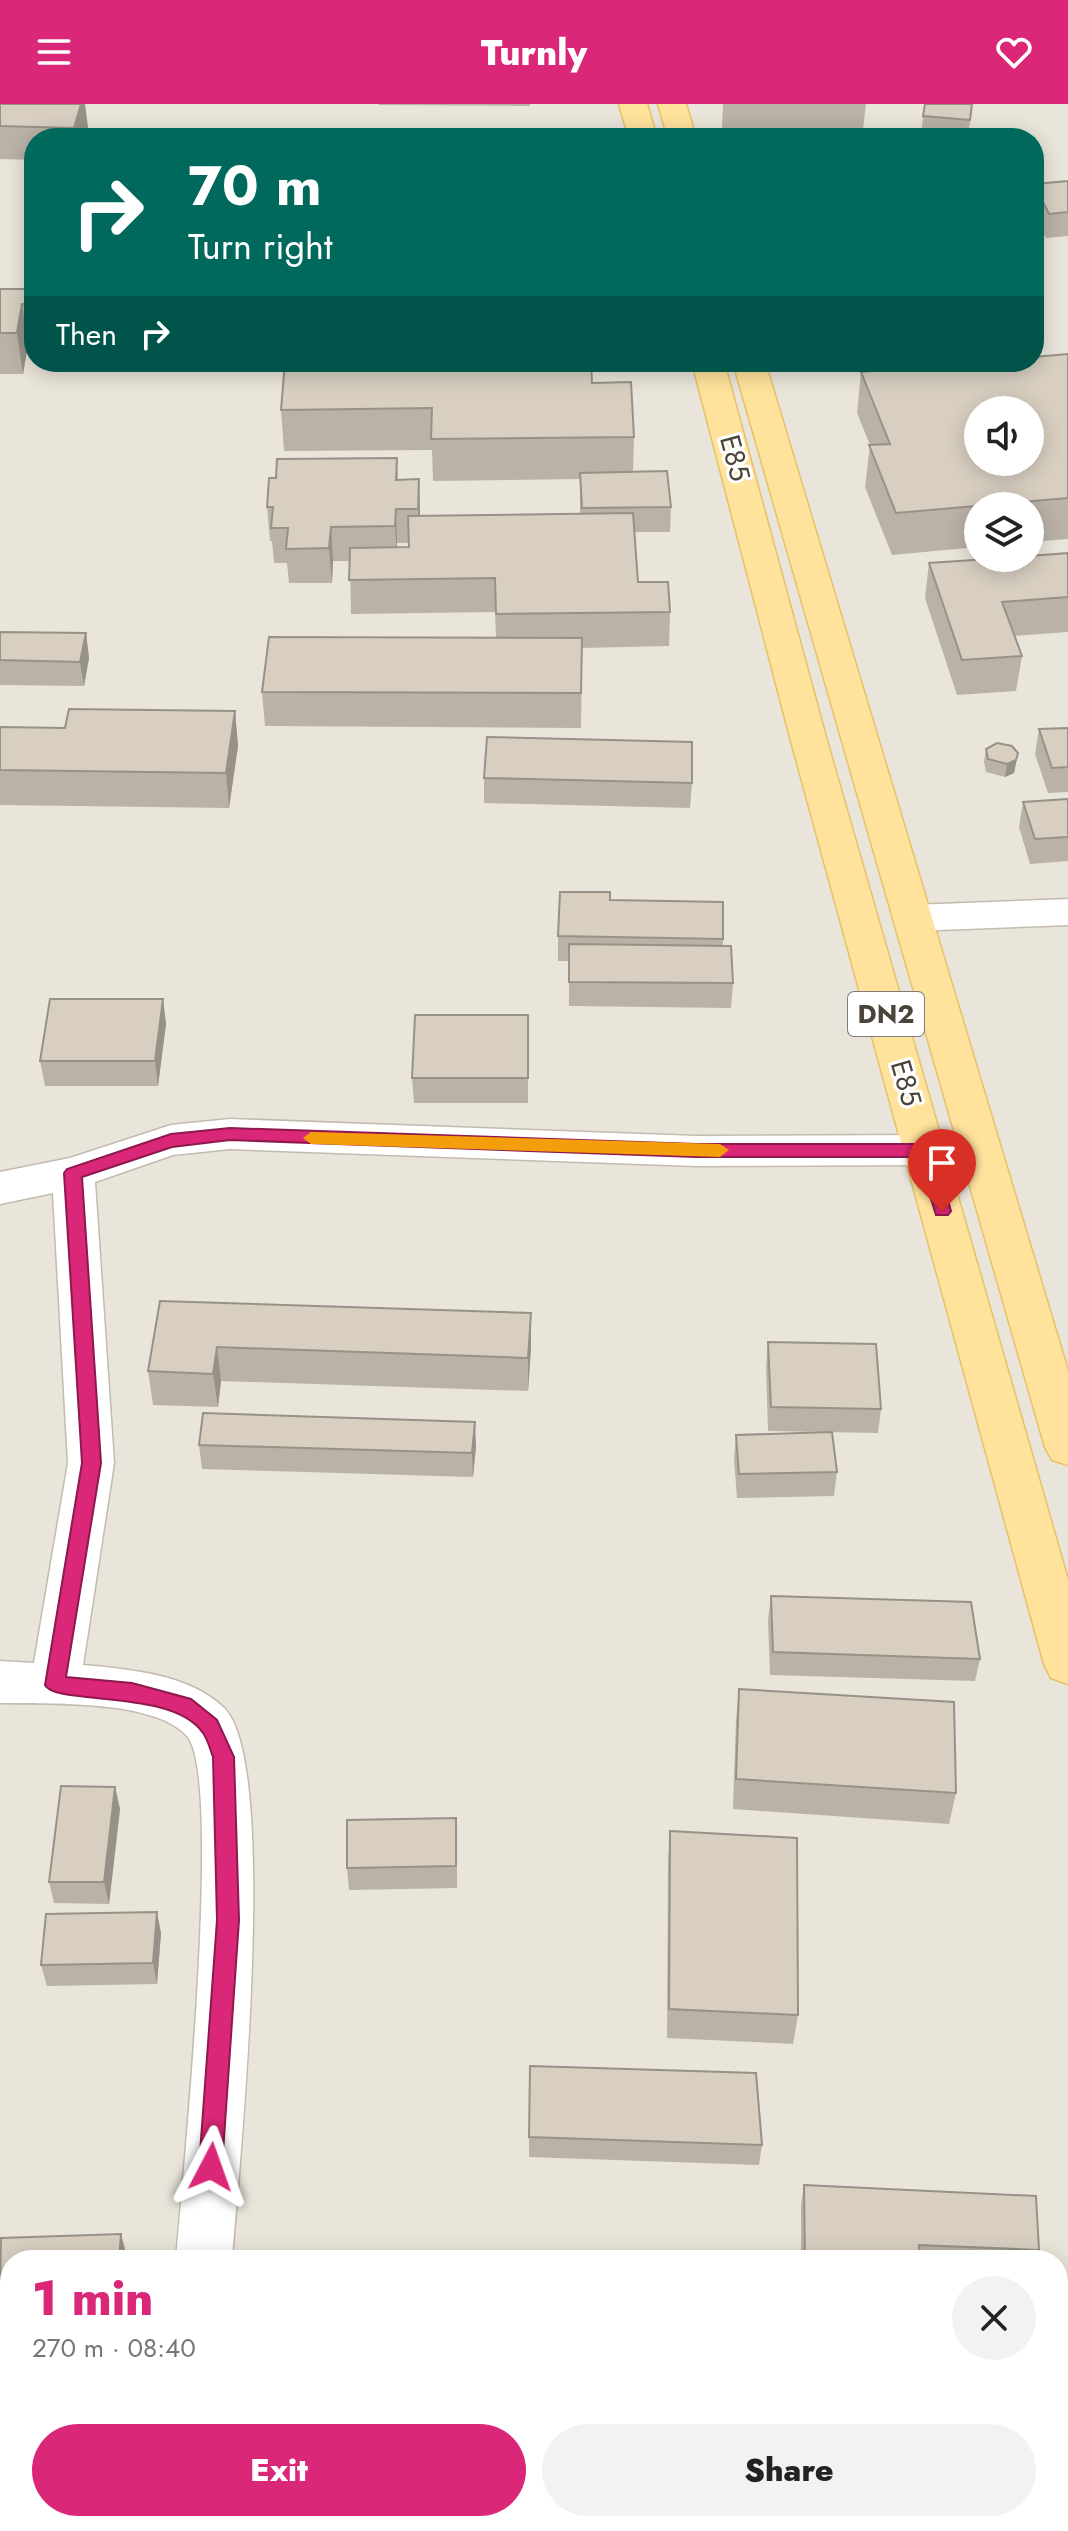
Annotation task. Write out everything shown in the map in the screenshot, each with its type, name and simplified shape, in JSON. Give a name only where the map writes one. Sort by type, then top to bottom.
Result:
[{"type":"main road","points":[[633,104],[640,128]]},
{"type":"main road","points":[[672,104],[679,128]]},
{"type":"main road","name":"E85","points":[[711,372],[809,741],[1068,1664]]},
{"type":"main road","name":"E85","points":[[752,372],[1068,1447]]},
{"type":"street","points":[[912,918],[1068,912]]},
{"type":"street","points":[[0,1188],[73,1173],[171,1140],[230,1134],[696,1151],[925,1150]]},
{"type":"street","points":[[55,1685],[91,1463],[73,1173]]},
{"type":"street","points":[[0,1682],[132,1692],[184,1705],[210,1726],[223,1757],[228,1920],[205,2250]]},
{"type":"shaded area","points":[[0,104],[1068,104],[1068,2250],[0,2250]]},
{"type":"building","points":[[0,104],[81,104],[74,128],[0,126]]},
{"type":"building","points":[[925,104],[972,104],[970,120],[923,116]]},
{"type":"building","points":[[1068,181],[1068,212],[1049,214],[1044,204],[1044,183]]},
{"type":"building","points":[[0,289],[24,289],[17,333],[0,333]]},
{"type":"building","points":[[1068,354],[1068,498],[1044,500],[1044,492],[964,492],[964,507],[896,513],[869,445],[890,444],[861,372],[1044,372],[1044,356]]},
{"type":"building","points":[[284,372],[591,372],[592,383],[631,382],[634,437],[431,439],[432,408],[281,410]]},
{"type":"building","points":[[397,458],[396,480],[419,479],[418,509],[396,509],[395,526],[331,527],[329,548],[286,549],[288,528],[271,528],[273,507],[267,507],[269,478],[276,478],[277,459]]},
{"type":"building","points":[[667,471],[671,507],[582,508],[580,473]]},
{"type":"building","points":[[633,513],[638,582],[668,582],[670,612],[496,614],[495,578],[349,580],[350,548],[409,547],[408,516]]},
{"type":"building","points":[[1068,553],[1068,597],[1002,602],[1022,656],[962,660],[929,563],[964,561],[964,572],[1044,572],[1044,555]]},
{"type":"building","points":[[0,632],[86,633],[80,662],[0,660]]},
{"type":"building","points":[[269,637],[582,638],[581,693],[262,692]]},
{"type":"building","points":[[69,709],[235,711],[226,773],[0,770],[0,727],[65,728]]},
{"type":"building","points":[[1068,728],[1068,767],[1052,768],[1039,729]]},
{"type":"building","points":[[487,737],[692,742],[692,783],[484,778]]},
{"type":"building","points":[[997,743],[1012,746],[1018,753],[1016,760],[1007,764],[988,759],[986,749]]},
{"type":"building","points":[[1068,799],[1068,837],[1035,839],[1023,802]]},
{"type":"building","points":[[560,892],[610,892],[610,900],[723,902],[723,939],[558,936]]},
{"type":"building","points":[[569,944],[731,946],[733,983],[569,982]]},
{"type":"building","points":[[50,999],[163,999],[155,1061],[40,1061]]},
{"type":"building","points":[[415,1015],[528,1015],[528,1078],[412,1078]]},
{"type":"building","points":[[160,1301],[531,1313],[528,1358],[217,1347],[213,1374],[148,1371]]},
{"type":"building","points":[[768,1342],[876,1344],[881,1409],[771,1407]]},
{"type":"building","points":[[203,1413],[475,1422],[472,1453],[199,1445]]},
{"type":"building","points":[[832,1432],[837,1472],[739,1474],[736,1435]]},
{"type":"building","points":[[771,1596],[971,1602],[980,1659],[773,1652]]},
{"type":"building","points":[[739,1689],[954,1702],[956,1793],[736,1779]]},
{"type":"building","points":[[61,1786],[115,1787],[104,1882],[49,1882]]},
{"type":"building","points":[[456,1818],[456,1866],[347,1868],[347,1820]]},
{"type":"building","points":[[670,1831],[797,1838],[798,2015],[669,2009]]},
{"type":"building","points":[[157,1912],[153,1963],[41,1965],[46,1914]]},
{"type":"building","points":[[530,2066],[756,2073],[762,2145],[529,2137]]},
{"type":"building","points":[[804,2185],[1036,2196],[1039,2250],[919,2245],[919,2250],[805,2250]]},
{"type":"building","points":[[121,2234],[120,2250],[1,2250],[1,2238]]},
{"type":"slow traffic","points":[[311,1138],[720,1150]]},
{"type":"route","points":[[211,2167],[228,1920],[223,1757],[210,1726],[184,1705],[132,1692],[55,1685],[91,1463],[73,1173],[171,1140],[230,1134],[696,1151],[925,1150],[942,1211]]}]
